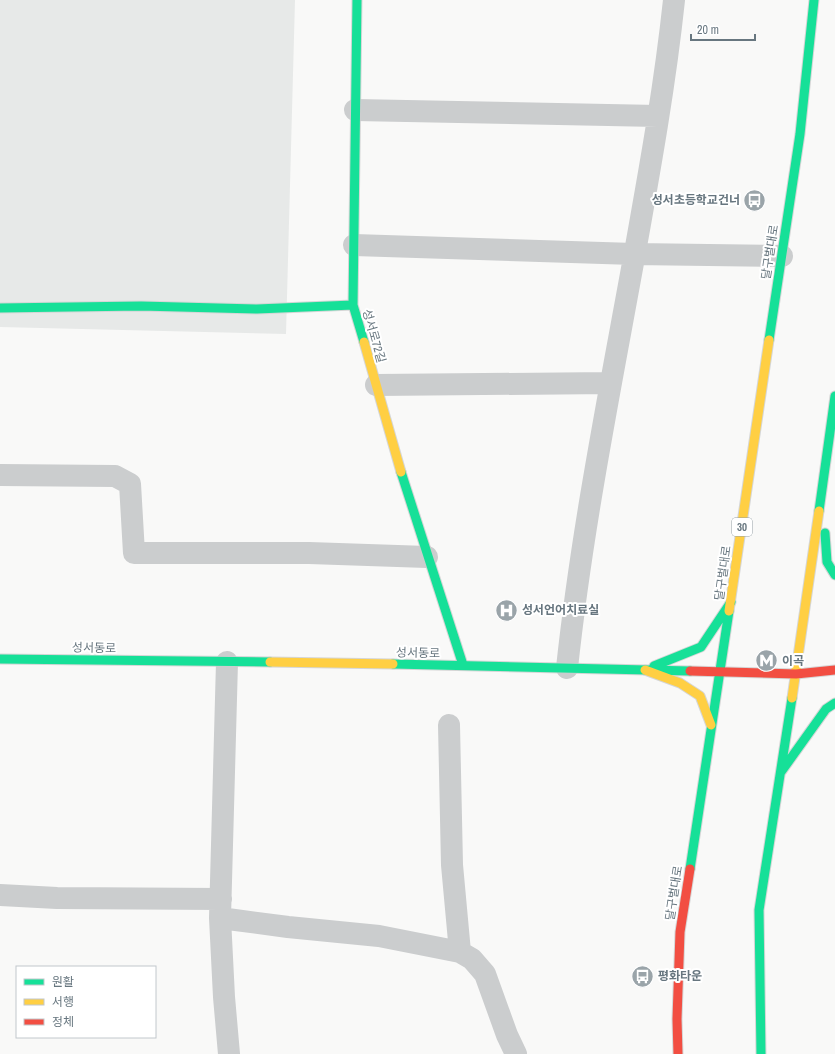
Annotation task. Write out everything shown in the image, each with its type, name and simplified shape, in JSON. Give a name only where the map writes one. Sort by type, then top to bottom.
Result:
[{"type":"main road","name":"성서로72길","points":[[357,0],[352,305],[406,489],[462,665]]},
{"type":"main road","name":"달구벌대로","points":[[678,1054],[677,1019],[680,932],[731,602],[800,134],[814,0]]},
{"type":"main road","points":[[0,308],[141,306],[257,310],[352,305]]},
{"type":"main road","points":[[761,1054],[760,910],[796,674],[835,396]]},
{"type":"main road","points":[[821,493],[827,562],[835,575]]},
{"type":"main road","points":[[645,670],[701,647],[731,602]]},
{"type":"main road","name":"성서동로","points":[[0,659],[462,665],[796,674],[835,670]]},
{"type":"main road","points":[[645,670],[680,683],[700,696],[712,727]]},
{"type":"main road","points":[[781,772],[826,709],[835,703]]},
{"type":"street","points":[[567,668],[572,617],[592,489],[658,116],[668,55],[674,0]]},
{"type":"street","points":[[355,110],[658,116]]},
{"type":"street","points":[[354,246],[634,254],[782,256]]},
{"type":"street","points":[[376,385],[611,383]]},
{"type":"street","points":[[0,474],[115,476],[130,484],[134,553],[309,553],[427,557]]},
{"type":"street","points":[[227,662],[221,908],[224,997],[229,1054]]},
{"type":"street","points":[[450,725],[452,865],[460,952]]},
{"type":"street","points":[[0,895],[221,908],[288,927],[379,936],[460,952],[472,959],[485,974],[507,1035],[516,1054]]},
{"type":"shaded area","points":[[0,0],[295,0],[286,334],[0,327]]},
{"type":"traffic: fast","points":[[357,0],[353,305],[364,342]]},
{"type":"traffic: fast","points":[[769,340],[800,134],[814,0]]},
{"type":"traffic: fast","points":[[0,308],[141,306],[257,309],[353,305]]},
{"type":"traffic: fast","points":[[819,511],[835,396]]},
{"type":"traffic: fast","points":[[401,472],[463,665]]},
{"type":"traffic: fast","points":[[825,533],[827,562],[835,575]]},
{"type":"traffic: fast","points":[[654,666],[701,647],[731,602]]},
{"type":"traffic: fast","points":[[690,869],[729,611]]},
{"type":"traffic: fast","points":[[0,659],[270,662]]},
{"type":"traffic: fast","points":[[393,664],[690,671]]},
{"type":"traffic: fast","points":[[761,1054],[759,910],[792,698]]},
{"type":"traffic: fast","points":[[781,772],[826,709],[835,703]]},
{"type":"traffic: slow","points":[[729,611],[769,340]]},
{"type":"traffic: slow","points":[[364,342],[401,472]]},
{"type":"traffic: slow","points":[[792,698],[819,511]]},
{"type":"traffic: slow","points":[[270,662],[393,664]]},
{"type":"traffic: slow","points":[[645,670],[680,683],[700,696],[711,725]]},
{"type":"traffic: jam","points":[[690,671],[796,674],[835,670]]},
{"type":"traffic: jam","points":[[678,1054],[677,1019],[680,932],[690,869]]},
{"type":"place","name":"성서초등학교건너","points":[[755,200]]},
{"type":"place","name":"성서언어치료실","points":[[507,610]]},
{"type":"place","name":"이곡","points":[[766,661]]},
{"type":"place","name":"평화타운","points":[[642,976]]}]
